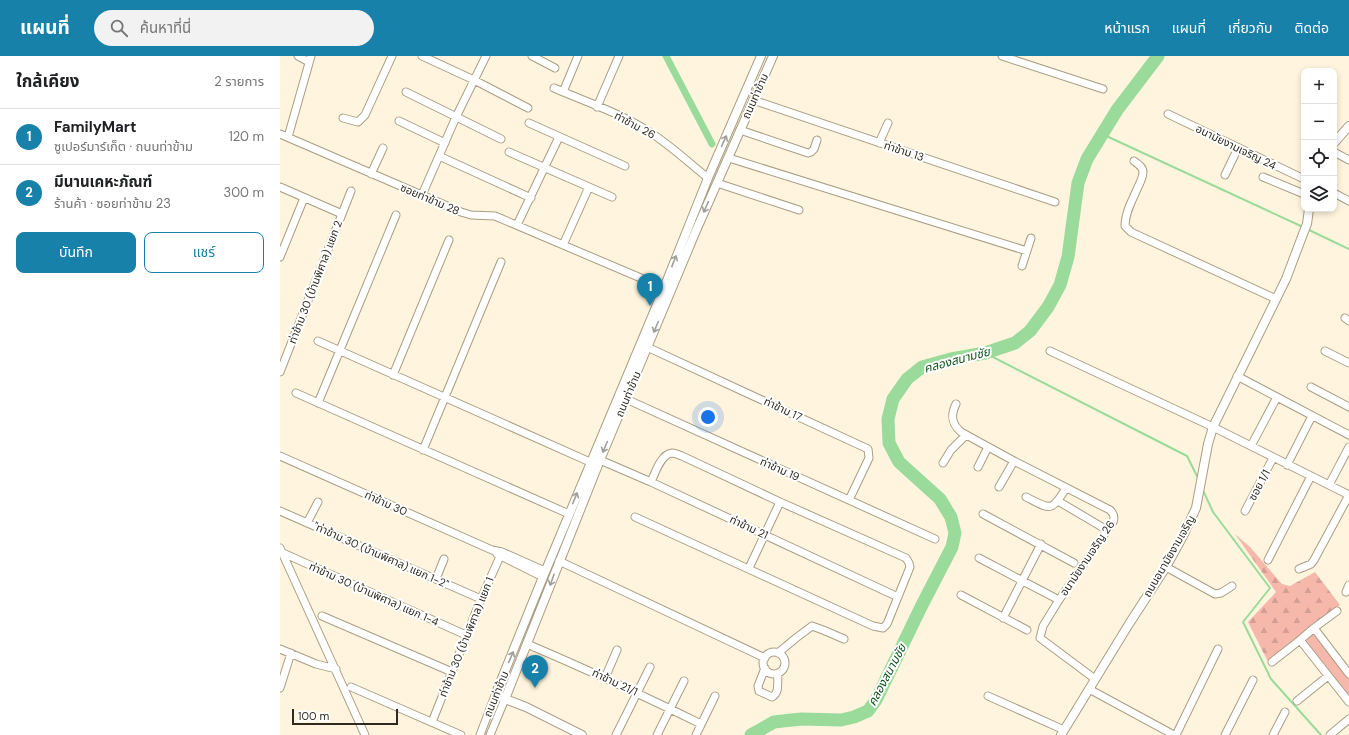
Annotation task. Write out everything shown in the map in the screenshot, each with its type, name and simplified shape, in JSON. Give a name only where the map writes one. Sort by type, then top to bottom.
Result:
[{"type":"street","points":[[288,137],[310,59],[298,56]]},
{"type":"street","points":[[343,118],[358,122],[365,115],[392,56]]},
{"type":"street","points":[[422,56],[474,80],[528,108]]},
{"type":"street","points":[[422,196],[456,117],[486,56]]},
{"type":"street","points":[[532,56],[555,68]]},
{"type":"street","points":[[563,92],[578,56]]},
{"type":"street","points":[[597,107],[619,56]]},
{"type":"street","name":"ถนนท่าข้าม","points":[[490,735],[559,561],[647,347],[708,178],[761,56]]},
{"type":"street","name":"ถนนท่าข้าม","points":[[480,735],[590,462],[773,56]]},
{"type":"street","points":[[1002,56],[1103,89]]},
{"type":"street","name":"ท่าข้าม 26","points":[[554,88],[648,130],[708,178]]},
{"type":"street","points":[[406,92],[501,139]]},
{"type":"street","name":"ท่าข้าม 13","points":[[753,100],[1055,202]]},
{"type":"street","name":"อนามัยงามเจริญ 24","points":[[1168,114],[1301,178]]},
{"type":"street","points":[[399,121],[445,143]]},
{"type":"street","points":[[879,143],[888,123]]},
{"type":"street","points":[[529,124],[625,166]]},
{"type":"street","points":[[1337,140],[1349,126]]},
{"type":"street","points":[[740,130],[808,152],[811,152],[814,149],[817,140]]},
{"type":"street","name":"ซอยท่าข้าม 28","points":[[280,134],[461,212],[471,215],[495,216],[667,290]]},
{"type":"street","points":[[517,225],[559,137]]},
{"type":"street","points":[[371,174],[383,148]]},
{"type":"street","points":[[1225,175],[1238,148]]},
{"type":"street","points":[[509,152],[612,197]]},
{"type":"street","points":[[1337,154],[1349,160]]},
{"type":"street","points":[[439,156],[531,198]]},
{"type":"street","points":[[728,158],[1027,251]]},
{"type":"street","points":[[1134,160],[1140,165],[1143,171],[1142,178],[1125,221],[1125,226],[1131,232],[1276,299]]},
{"type":"street","points":[[1263,177],[1301,193]]},
{"type":"street","points":[[717,183],[799,210]]},
{"type":"street","points":[[280,187],[342,214]]},
{"type":"street","points":[[563,245],[589,187]]},
{"type":"street","name":"ท่าข้าม 30 (บ้านพิศาล) แยก 2","points":[[280,372],[351,191]]},
{"type":"street","points":[[1337,195],[1349,201]]},
{"type":"street","points":[[280,257],[304,198]]},
{"type":"street","name":"ถนนอนามัยงามเจริญ","points":[[1063,733],[1095,679],[1166,567],[1184,534],[1196,508],[1208,444],[1213,427],[1276,299],[1307,224],[1309,212]]},
{"type":"street","points":[[318,403],[396,215]]},
{"type":"street","points":[[1022,266],[1031,238]]},
{"type":"street","points":[[392,374],[449,240]]},
{"type":"street","points":[[424,450],[501,262]]},
{"type":"street","points":[[318,341],[590,462]]},
{"type":"street","name":"ท่าข้าม 17","points":[[647,347],[868,450],[869,458],[849,500]]},
{"type":"street","points":[[1325,351],[1349,363]]},
{"type":"street","points":[[1050,352],[1213,427],[1349,495],[1314,560],[1311,564],[1299,569]]},
{"type":"street","points":[[1237,376],[1349,435]]},
{"type":"street","points":[[1311,387],[1349,407]]},
{"type":"street","points":[[296,393],[569,514]]},
{"type":"street","points":[[1251,446],[1277,397]]},
{"type":"street","name":"ท่าข้าม 19","points":[[626,399],[935,539]]},
{"type":"street","name":"อนามัยงามเจริญ 26","points":[[956,404],[952,412],[952,419],[956,427],[966,435],[1113,513],[1114,518],[1107,530],[1043,626],[1040,638],[1095,679]]},
{"type":"street","points":[[1287,465],[1312,416]]},
{"type":"street","points":[[943,463],[951,450],[966,435]]},
{"type":"street","points":[[978,467],[988,447]]},
{"type":"street","points":[[1329,485],[1349,447]]},
{"type":"street","points":[[635,517],[878,628],[883,628],[887,624],[910,567],[910,563],[906,558],[780,502],[682,456],[672,453],[666,456],[660,464],[651,482]]},
{"type":"street","name":"ท่าข้าม 30","points":[[280,456],[544,574]]},
{"type":"street","name":"ซอย 1/1","points":[[1245,512],[1273,458]]},
{"type":"street","name":"ท่าข้าม 21","points":[[600,460],[898,596]]},
{"type":"street","points":[[999,487],[1014,461]]},
{"type":"street","points":[[1268,560],[1311,476]]},
{"type":"street","points":[[1026,497],[1047,507],[1055,505],[1066,488]]},
{"type":"street","points":[[1058,501],[1107,530]]},
{"type":"street","points":[[308,523],[318,502]]},
{"type":"street","points":[[749,568],[780,502]]},
{"type":"street","name":"\"ท่าข้าม 30 (บ้านพิศาล) แยก 1-2\"","points":[[280,511],[481,599]]},
{"type":"street","points":[[983,514],[1074,563]]},
{"type":"street","points":[[1002,618],[1041,544]]},
{"type":"street","points":[[281,551],[365,735]]},
{"type":"street","name":"ท่าข้าม 30 (บ้านพิศาล) แยก 1-4","points":[[281,551],[466,635]]},
{"type":"street","name":"ท่าข้าม 30 (บ้านพิศาล) แยก 1","points":[[432,722],[466,635],[501,554]]},
{"type":"street","points":[[980,558],[1059,600]]},
{"type":"street","points":[[436,579],[444,559]]},
{"type":"street","points":[[559,561],[677,618],[765,658]]},
{"type":"street","points":[[1166,567],[1215,594],[1221,593],[1232,586]]},
{"type":"street","points":[[961,595],[1002,618],[1028,630]]},
{"type":"street","points":[[1272,662],[1337,611]]},
{"type":"street","points":[[322,616],[452,672]]},
{"type":"street","points":[[778,653],[812,626],[844,639]]},
{"type":"street","points":[[1314,628],[1346,664],[1349,674]]},
{"type":"street","points":[[1300,640],[1349,702]]},
{"type":"street","name":"ท่าข้าม 21/1","points":[[527,644],[637,692],[701,724]]},
{"type":"street","points":[[280,649],[316,664],[336,669]]},
{"type":"street","points":[[1089,689],[1172,734],[1218,649]]},
{"type":"street","points":[[605,678],[617,650]]},
{"type":"street","points":[[772,652],[778,653],[784,658],[784,669],[778,674],[769,673],[763,663],[765,658],[772,652]]},
{"type":"street","points":[[280,688],[291,653]]},
{"type":"street","points":[[616,735],[650,667]]},
{"type":"street","points":[[765,668],[758,686],[759,691],[762,694],[772,697],[776,695],[778,690],[778,674]]},
{"type":"street","points":[[1297,701],[1328,676]]},
{"type":"street","points":[[1225,735],[1253,680]]},
{"type":"street","points":[[657,735],[684,681]]},
{"type":"street","points":[[351,687],[461,735]]},
{"type":"street","points":[[496,693],[505,699],[526,707],[582,735]]},
{"type":"street","points":[[696,735],[715,696]]},
{"type":"street","points":[[988,696],[1063,733]]},
{"type":"street","points":[[1273,735],[1285,712]]},
{"type":"street","points":[[1330,735],[1349,719]]},
{"type":"green space","points":[[1235,534],[1250,547],[1282,584],[1290,586],[1315,572],[1340,605],[1268,662],[1248,622],[1276,592]]},
{"type":"green space","points":[[1313,633],[1349,679],[1349,698],[1304,640]]},
{"type":"waterway","points":[[666,56],[712,144]]},
{"type":"waterway","name":"คลองสนามชัย","points":[[751,735],[774,722],[801,719],[841,720],[854,717],[868,711],[876,700],[952,547],[955,533],[951,517],[940,499],[899,462],[889,443],[888,419],[893,399],[907,379],[922,367],[951,359],[985,353],[1015,343],[1030,331],[1048,307],[1060,285],[1068,257],[1078,183],[1087,159],[1117,110],[1158,56]]},
{"type":"waterway","points":[[1102,134],[1303,227]]},
{"type":"waterway","points":[[1307,229],[1349,249]]},
{"type":"waterway","points":[[985,353],[1187,456],[1199,480]]},
{"type":"waterway","points":[[1202,488],[1213,512],[1270,588],[1243,622],[1271,679],[1321,735]]},
{"type":"place","name":"FamilyMart","points":[[650,306]]},
{"type":"place","name":"มีนานเคหะภัณฑ์","points":[[535,688]]}]
